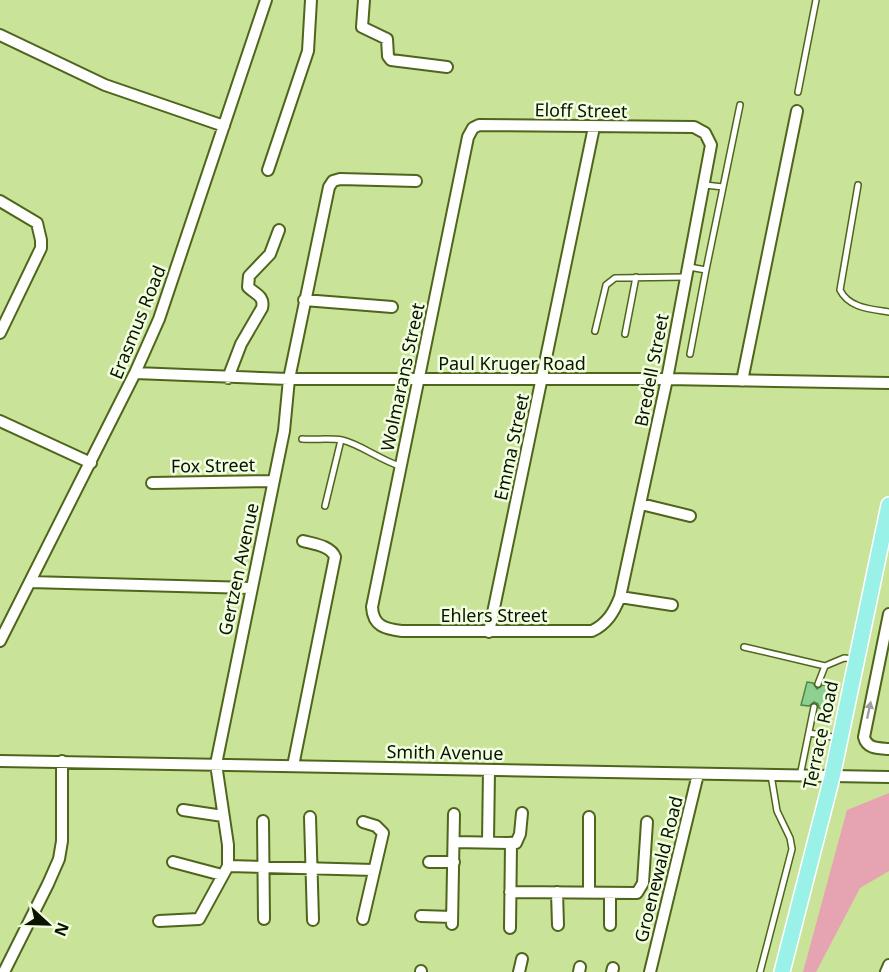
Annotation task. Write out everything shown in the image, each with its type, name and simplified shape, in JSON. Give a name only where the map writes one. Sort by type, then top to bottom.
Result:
[{"type":"main road","name":"Terrace Road","points":[[782,972],[832,777],[889,506]]},
{"type":"street","name":"Erasmus Road","points":[[0,641],[91,463],[159,319],[266,0]]},
{"type":"street","points":[[268,170],[308,51],[311,0]]},
{"type":"street","points":[[364,0],[362,27],[387,39],[388,56],[391,60],[447,67]]},
{"type":"street","points":[[1,38],[113,88],[225,126]]},
{"type":"street","points":[[742,381],[797,111]]},
{"type":"street","name":"Eloff Street","points":[[468,137],[473,128],[479,125],[699,129]]},
{"type":"street","name":"Emma Street","points":[[489,632],[594,127]]},
{"type":"street","name":"Bredell Street","points":[[609,619],[620,597],[641,504],[705,185],[711,146],[710,139],[699,129]]},
{"type":"street","name":"Wolmarans Street","points":[[376,624],[372,616],[372,607],[468,137]]},
{"type":"street","name":"Gertzen Avenue","points":[[225,870],[229,853],[216,764],[284,431],[290,379],[304,300],[326,196],[333,181],[340,179],[416,181]]},
{"type":"street","points":[[0,201],[37,223],[41,240],[35,262],[0,333]]},
{"type":"street","points":[[228,378],[241,344],[262,308],[263,300],[248,286],[249,276],[270,254],[279,230]]},
{"type":"street","points":[[304,300],[392,307]]},
{"type":"street","name":"Paul Kruger Road","points":[[135,373],[290,379],[667,379],[889,383]]},
{"type":"street","points":[[0,421],[91,463]]},
{"type":"street","name":"Fox Street","points":[[152,483],[273,481]]},
{"type":"street","points":[[641,504],[690,516]]},
{"type":"street","points":[[293,766],[334,557],[330,549],[303,541]]},
{"type":"street","points":[[30,582],[251,588]]},
{"type":"street","points":[[620,597],[672,605]]},
{"type":"street","points":[[889,614],[864,737],[867,745],[871,747],[889,749]]},
{"type":"street","name":"Ehlers Street","points":[[376,624],[383,628],[402,631],[592,631],[609,619]]},
{"type":"street","name":"Smith Avenue","points":[[0,761],[889,777]]},
{"type":"street","points":[[4,972],[58,859],[62,841],[62,761]]},
{"type":"street","points":[[488,842],[489,770]]},
{"type":"street","name":"Groenewald Road","points":[[650,972],[698,774]]},
{"type":"street","points":[[183,810],[223,816]]},
{"type":"street","points":[[454,842],[516,843],[519,838],[522,813]]},
{"type":"street","points":[[421,916],[452,920],[454,814]]},
{"type":"street","points":[[310,817],[313,920]]},
{"type":"street","points":[[588,892],[589,817]]},
{"type":"street","points":[[263,821],[264,919]]},
{"type":"street","points":[[363,822],[376,826],[383,833],[363,919]]},
{"type":"street","points":[[510,892],[631,893],[640,890],[643,884],[647,822]]},
{"type":"street","points":[[510,928],[511,844]]},
{"type":"street","points":[[173,862],[225,870],[263,868],[374,870]]},
{"type":"street","points":[[429,862],[454,862]]},
{"type":"street","points":[[159,921],[199,918],[225,870]]},
{"type":"street","points":[[557,892],[558,925]]},
{"type":"street","points":[[610,893],[610,925]]},
{"type":"street","points":[[519,972],[522,959]]},
{"type":"street","points":[[886,972],[889,965]]},
{"type":"lane","points":[[798,92],[816,0]]},
{"type":"lane","points":[[690,354],[740,105]]},
{"type":"lane","points":[[705,185],[723,186]]},
{"type":"lane","points":[[858,185],[840,290],[851,304],[889,312]]},
{"type":"lane","points":[[594,331],[606,285],[615,278],[636,278],[706,270]]},
{"type":"lane","points":[[625,334],[636,278]]},
{"type":"lane","points":[[303,439],[341,440],[354,444],[384,461],[400,466]]},
{"type":"lane","points":[[325,506],[341,440]]},
{"type":"lane","points":[[744,648],[825,666],[844,658],[857,659]]},
{"type":"lane","points":[[818,684],[825,666]]},
{"type":"lane","points":[[800,776],[814,707]]},
{"type":"lane","points":[[808,733],[840,738]]},
{"type":"lane","name":"Terrace Road","points":[[760,972],[792,849],[790,838],[777,811],[771,775]]},
{"type":"shaded area","points":[[889,793],[889,871],[860,888],[816,972],[803,972],[847,810]]},
{"type":"building","points":[[807,682],[813,683],[817,689],[823,685],[837,688],[832,711],[819,708],[814,702],[809,706],[801,705]]}]
